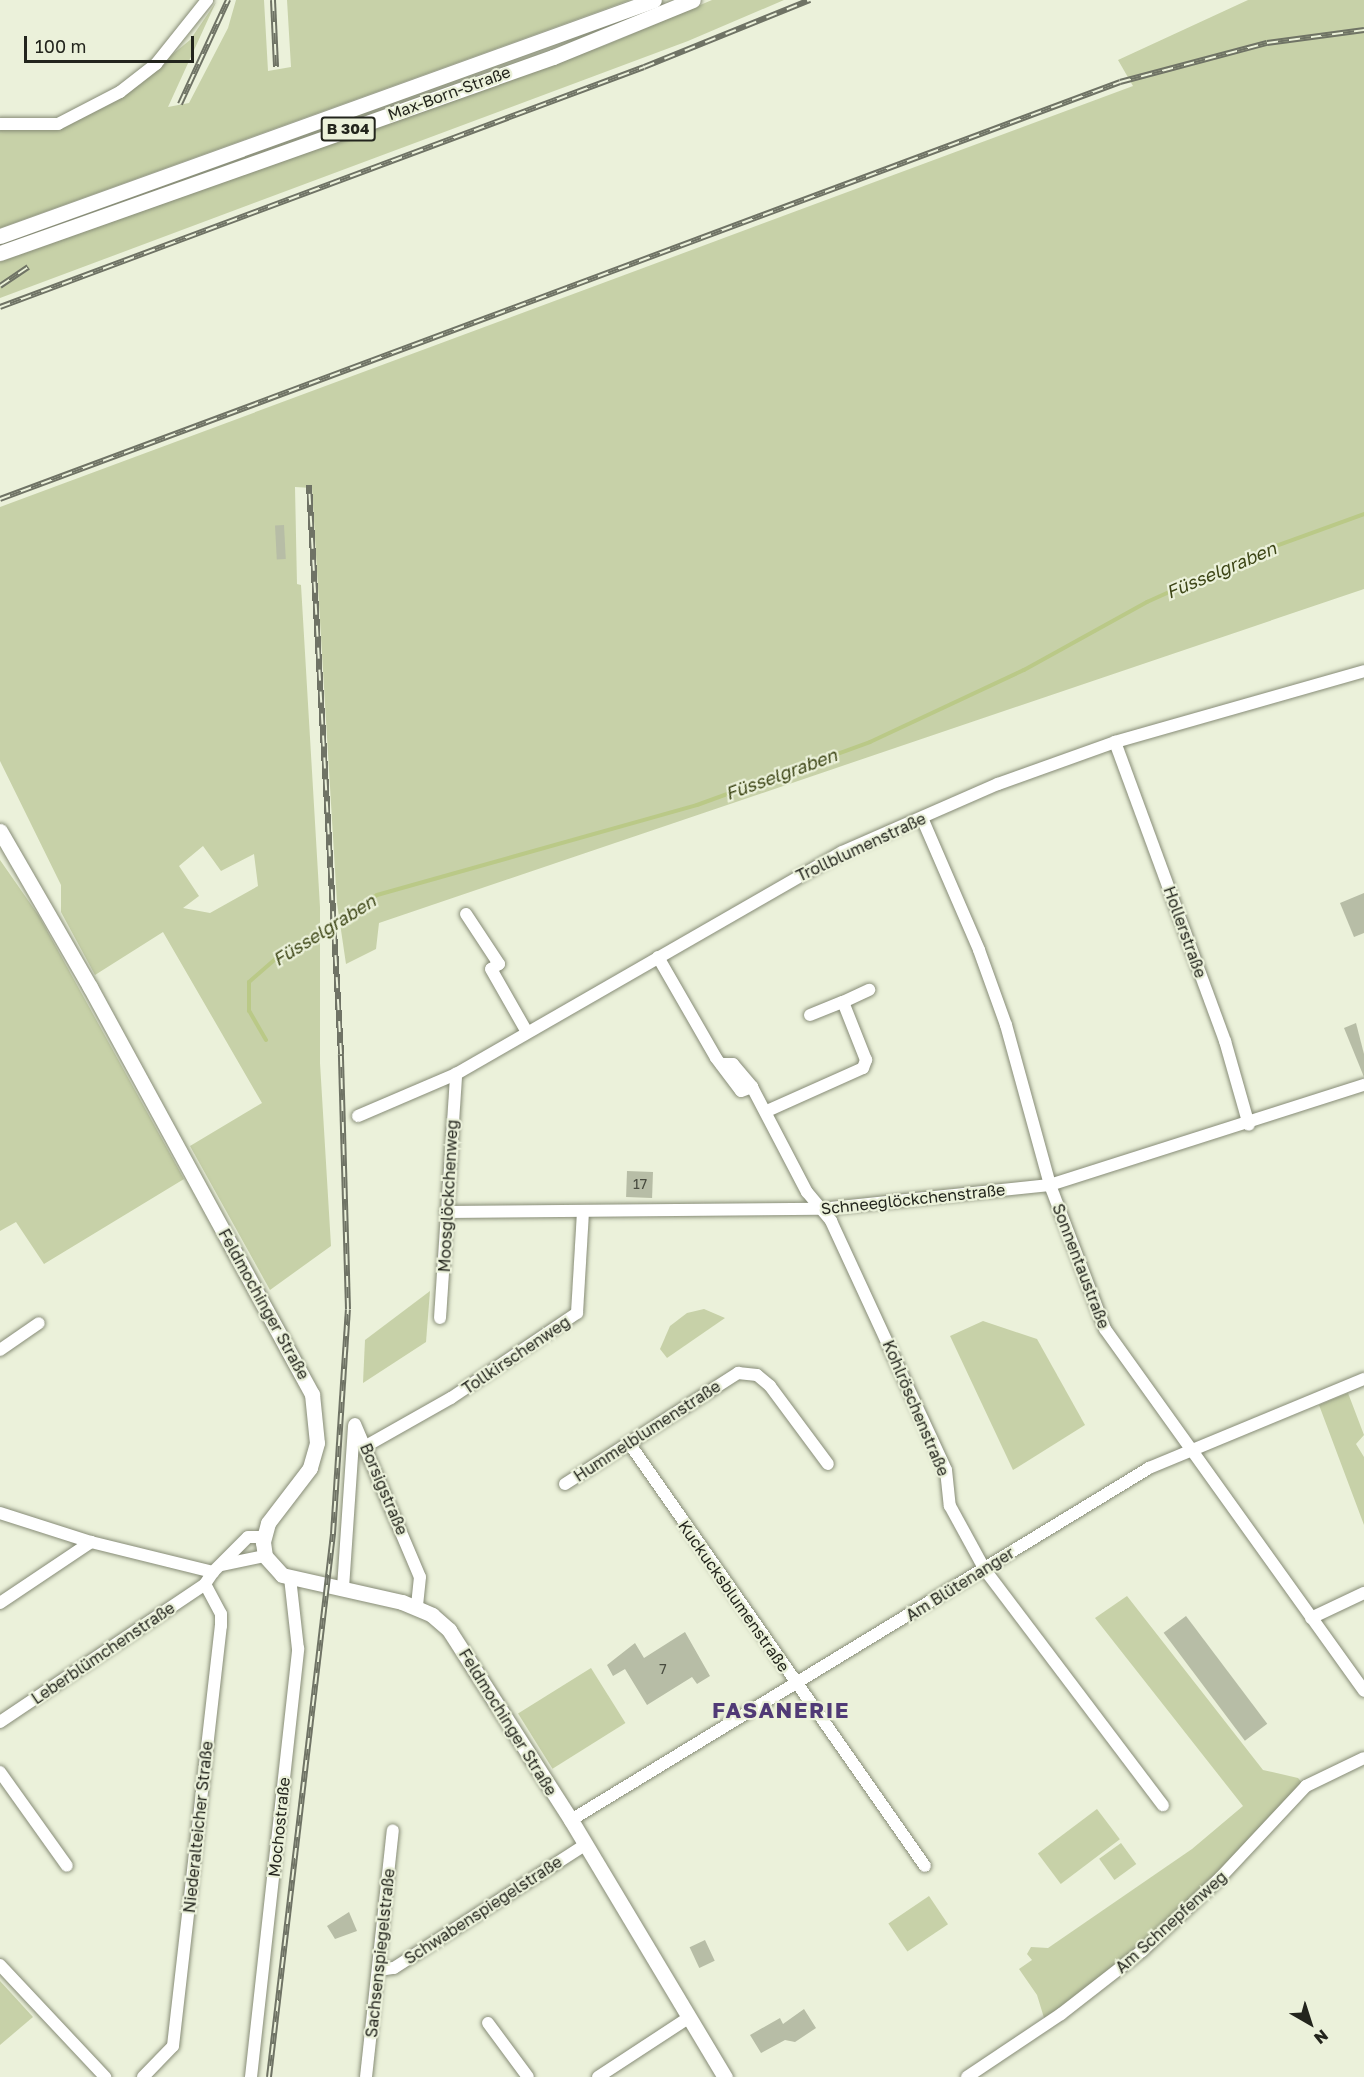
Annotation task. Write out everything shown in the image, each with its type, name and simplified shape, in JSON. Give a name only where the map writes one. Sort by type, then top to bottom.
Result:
[{"type":"main road","name":"Max-Born-Straße","points":[[0,236],[654,0]]},
{"type":"main road","name":"Max-Born-Straße","points":[[0,253],[542,61],[693,0]]},
{"type":"main road","name":"Feldmochinger Straße","points":[[0,831],[90,987],[312,1394],[317,1443],[310,1468],[270,1520],[264,1537],[265,1556],[276,1570],[290,1578],[343,1588],[417,1608],[449,1630],[571,1820],[724,2077]]},
{"type":"street","points":[[0,124],[58,124],[120,92],[156,64],[207,0]]},
{"type":"street","name":"Trollblumenstraße","points":[[358,1116],[456,1074],[842,852],[998,784],[1115,742],[1364,671]]},
{"type":"street","name":"Hollerstraße","points":[[1115,742],[1225,1041],[1249,1125]]},
{"type":"street","name":"Sonnentaustraße","points":[[922,818],[1006,1025],[1050,1185],[1105,1329],[1364,1690]]},
{"type":"street","points":[[466,914],[499,964],[491,969],[527,1032]]},
{"type":"street","name":"Kohlröschenstraße","points":[[658,957],[721,1064],[734,1064],[752,1087],[767,1111],[807,1192],[821,1209],[909,1388],[946,1470],[950,1506],[985,1570],[1163,1805]]},
{"type":"street","points":[[810,1015],[869,990]]},
{"type":"street","points":[[767,1111],[863,1068],[867,1060],[843,1002]]},
{"type":"street","name":"Moosglöckchenweg","points":[[440,1318],[456,1074]]},
{"type":"street","name":"Schneeglöckchenstraße","points":[[446,1212],[583,1213],[821,1209],[1050,1185],[1249,1125],[1364,1085]]},
{"type":"street","name":"Tollkirschenweg","points":[[366,1446],[451,1398],[577,1314],[583,1213]]},
{"type":"street","points":[[0,1350],[39,1323]]},
{"type":"street","name":"Hummelblumenstraße","points":[[565,1484],[729,1378],[757,1375],[828,1464]]},
{"type":"street","name":"Am Blütenanger","points":[[571,1820],[985,1570],[1098,1498],[1189,1448],[1364,1379]]},
{"type":"street","name":"Borsigstraße","points":[[343,1588],[355,1424],[420,1576],[417,1608]]},
{"type":"street","name":"Kuckucksblumenstraße","points":[[629,1443],[795,1684],[925,1866]]},
{"type":"street","points":[[0,1513],[91,1542],[217,1568],[265,1556]]},
{"type":"street","points":[[205,1584],[217,1568],[248,1537],[264,1537]]},
{"type":"street","points":[[0,1603],[91,1542]]},
{"type":"street","name":"Mochostraße","points":[[251,2077],[298,1649],[290,1578]]},
{"type":"street","name":"Leberblümchenstraße","points":[[0,1722],[205,1584]]},
{"type":"street","name":"Niederalteicher Straße","points":[[142,2077],[173,2046],[221,1626],[221,1614],[205,1584]]},
{"type":"street","points":[[1311,1618],[1364,1593]]},
{"type":"street","name":"Am Schnepfenweg","points":[[967,2077],[1061,2014],[1142,1951],[1220,1878],[1306,1786],[1364,1758]]},
{"type":"street","points":[[0,1772],[67,1866]]},
{"type":"street","name":"Sachsenspiegelstraße","points":[[366,2077],[393,1830]]},
{"type":"street","name":"Schwabenspiegelstraße","points":[[379,1970],[394,1968],[585,1845]]},
{"type":"street","points":[[0,1965],[105,2077]]},
{"type":"street","points":[[597,2077],[688,2018]]},
{"type":"street","points":[[488,2023],[528,2077]]},
{"type":"green space","points":[[236,0],[264,0],[268,71],[291,67],[287,0],[630,0],[0,228],[0,127],[62,123],[118,99],[190,40],[216,2],[168,107],[189,103],[228,28]]},
{"type":"green space","points":[[712,0],[784,0],[688,41],[0,298],[0,262],[606,45]]},
{"type":"green space","points":[[1248,0],[1364,0],[1364,589],[379,923],[376,949],[346,964],[337,903],[312,488],[295,487],[297,584],[301,585],[320,907],[320,1063],[331,1246],[270,1290],[190,1146],[262,1103],[163,932],[95,975],[61,912],[61,885],[0,761],[0,507],[1133,86],[1118,60]],"holes":[[[203,846],[221,871],[254,854],[258,886],[210,913],[183,908],[199,896],[179,866]]]},
{"type":"green space","points":[[0,860],[39,916],[184,1179],[44,1264],[16,1222],[0,1231]]},
{"type":"green space","points":[[430,1291],[426,1342],[363,1383],[365,1340]]},
{"type":"green space","points":[[704,1309],[725,1318],[667,1358],[660,1349],[670,1326],[687,1313]]},
{"type":"green space","points":[[983,1321],[1037,1339],[1085,1425],[1013,1470],[950,1336]]},
{"type":"green space","points":[[1348,1393],[1364,1435],[1356,1444],[1364,1457],[1364,1525],[1319,1405]]},
{"type":"green space","points":[[1127,1596],[1263,1770],[1298,1778],[1304,1785],[1140,1949],[1045,2021],[1037,1995],[1019,1969],[1032,1960],[1027,1954],[1031,1947],[1048,1948],[1192,1849],[1243,1806],[1095,1618]]},
{"type":"green space","points":[[591,1668],[625,1723],[553,1769],[518,1714]]},
{"type":"green space","points":[[1097,1809],[1120,1839],[1061,1884],[1038,1854]]},
{"type":"green space","points":[[1121,1843],[1136,1864],[1114,1880],[1099,1859]]},
{"type":"green space","points":[[929,1896],[948,1924],[907,1952],[888,1923]]},
{"type":"green space","points":[[0,1981],[33,2017],[0,2045]]},
{"type":"building","points":[[275,525],[284,525],[286,559],[277,559]]},
{"type":"building","points":[[1364,893],[1364,933],[1354,937],[1340,903]]},
{"type":"building","points":[[1356,1023],[1364,1054],[1364,1077],[1344,1028]]},
{"type":"building","points":[[627,1171],[653,1172],[652,1198],[626,1197]]},
{"type":"building","points":[[1186,1616],[1267,1724],[1245,1741],[1164,1633]]},
{"type":"building","points":[[685,1632],[710,1676],[697,1684],[692,1677],[647,1705],[625,1669],[613,1676],[607,1665],[635,1643],[644,1658]]},
{"type":"building","points":[[349,1912],[357,1931],[335,1939],[327,1926]]},
{"type":"building","points":[[705,1940],[715,1961],[699,1968],[690,1947]]},
{"type":"building","points":[[804,2009],[816,2028],[795,2042],[785,2040],[761,2053],[750,2035],[780,2018],[783,2024]]},
{"type":"waterway","name":"Füsselgraben","points":[[266,1040],[249,1011],[249,982],[275,959],[377,895],[697,805],[870,742],[1024,670],[1147,602],[1251,555],[1364,514]]},
{"type":"railway","points":[[180,104],[228,0]]},
{"type":"railway","points":[[273,0],[276,67]]},
{"type":"railway","points":[[0,307],[644,67],[810,0]]},
{"type":"railway","points":[[0,499],[1120,82],[1267,43],[1364,30]]},
{"type":"railway","points":[[0,286],[28,267]]},
{"type":"railway","points":[[269,2077],[333,1534],[348,1309],[341,1054],[309,485]]},
{"type":"district","name":"FASANERIE","points":[[781,1710]]}]
